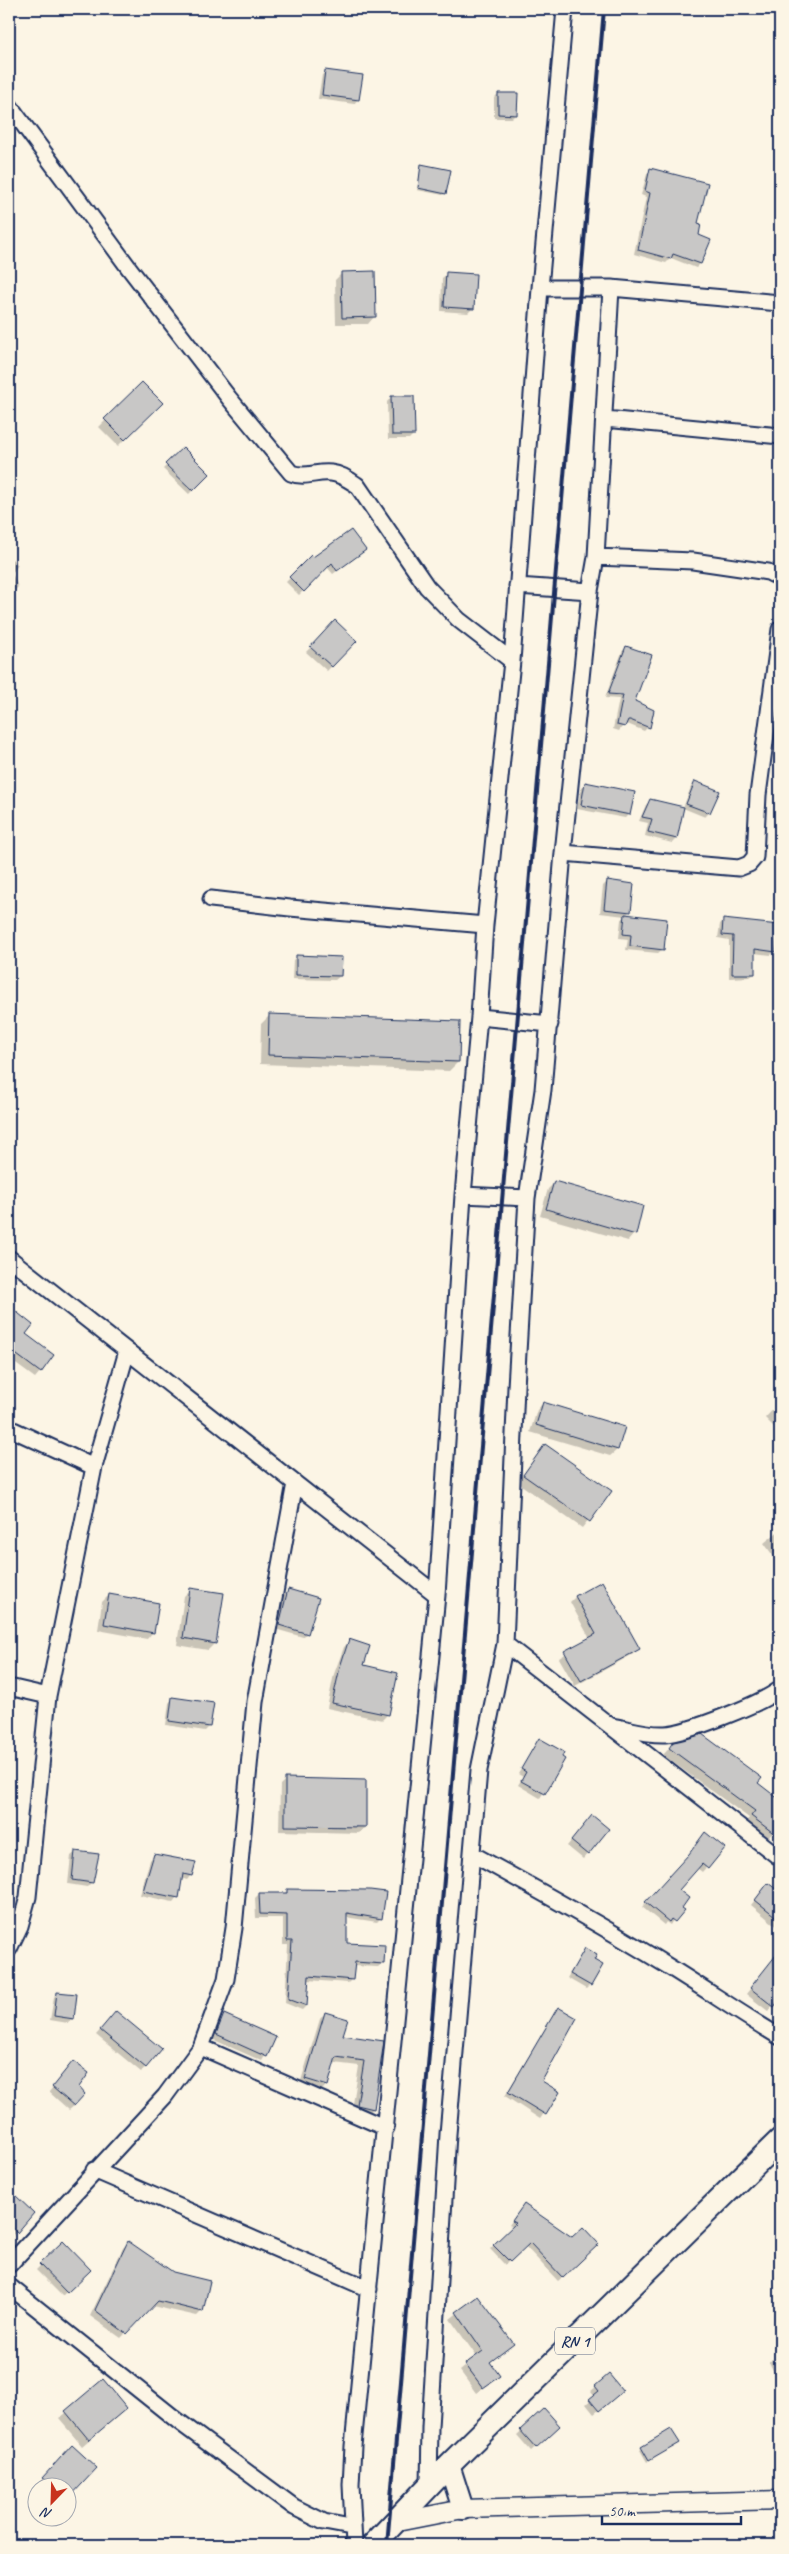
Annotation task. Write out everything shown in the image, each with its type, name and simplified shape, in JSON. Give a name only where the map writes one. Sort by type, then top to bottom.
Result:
[{"type":"main road","name":"RN 1","points":[[373,2545],[397,2522],[449,2465],[780,2140]]},
{"type":"main road","points":[[449,2465],[464,2509]]},
{"type":"street","points":[[354,2545],[351,2527],[353,2446],[386,2128],[437,1595],[463,1195],[485,925],[512,662],[540,288],[565,9]]},
{"type":"street","points":[[9,105],[164,314],[268,447],[291,473],[300,477],[330,472],[341,475],[357,485],[427,587],[459,620],[512,662]]},
{"type":"street","points":[[540,288],[611,288],[780,303]]},
{"type":"street","points":[[429,2485],[430,2427],[448,2134],[474,1855],[479,1770],[504,1644],[527,1198],[543,1090],[563,853],[590,591],[596,557],[611,288]]},
{"type":"street","points":[[604,419],[780,436]]},
{"type":"street","points":[[596,557],[693,561],[768,572],[780,578]]},
{"type":"street","points":[[517,586],[590,591]]},
{"type":"street","points":[[563,853],[739,868],[749,864],[755,857],[758,795],[774,729],[780,629]]},
{"type":"street","points":[[211,898],[290,908],[485,925]]},
{"type":"street","points":[[479,1017],[550,1024]]},
{"type":"street","points":[[463,1195],[527,1198]]},
{"type":"street","points":[[9,1258],[437,1595]]},
{"type":"street","points":[[9,1949],[20,1926],[28,1897],[48,1696],[94,1467],[127,1351]]},
{"type":"street","points":[[9,1428],[94,1467]]},
{"type":"street","points":[[9,2265],[94,2170],[165,2096],[201,2047],[226,1979],[234,1928],[254,1702],[294,1483]]},
{"type":"street","points":[[504,1644],[780,1858]]},
{"type":"street","points":[[9,1687],[48,1696]]},
{"type":"street","points":[[610,1726],[666,1734],[710,1722],[745,1708],[780,1689]]},
{"type":"street","points":[[474,1855],[560,1902],[780,2037]]},
{"type":"street","points":[[201,2047],[386,2128]]},
{"type":"street","points":[[94,2170],[369,2289]]},
{"type":"street","points":[[9,2286],[178,2421],[294,2507],[324,2522],[351,2527]]},
{"type":"street","points":[[397,2522],[464,2509],[780,2500]]},
{"type":"building","points":[[325,70],[363,75],[359,100],[322,95]]},
{"type":"building","points":[[498,93],[518,93],[517,115],[498,114]]},
{"type":"building","points":[[421,164],[451,170],[446,194],[418,188]]},
{"type":"building","points":[[650,168],[708,183],[698,223],[701,224],[699,235],[711,240],[701,264],[673,254],[671,259],[638,250],[650,193],[645,191]]},
{"type":"building","points":[[375,271],[376,317],[342,318],[341,272]]},
{"type":"building","points":[[446,272],[476,274],[474,309],[444,307]]},
{"type":"building","points":[[142,382],[163,403],[125,440],[104,419]]},
{"type":"building","points":[[391,396],[414,396],[415,435],[392,435]]},
{"type":"building","points":[[183,447],[210,474],[193,491],[165,464]]},
{"type":"building","points":[[351,530],[366,550],[337,571],[332,563],[304,592],[289,577],[311,555],[313,557]]},
{"type":"building","points":[[335,620],[357,641],[332,667],[310,647]]},
{"type":"building","points":[[626,646],[652,655],[635,701],[654,710],[650,728],[630,720],[628,720],[625,727],[617,725],[623,695],[608,694]]},
{"type":"building","points":[[695,781],[720,791],[710,813],[686,804]]},
{"type":"building","points":[[585,782],[635,792],[630,815],[581,805]]},
{"type":"building","points":[[650,799],[684,807],[677,839],[648,832],[652,819],[642,817]]},
{"type":"building","points":[[607,880],[634,884],[631,912],[604,909]]},
{"type":"building","points":[[625,914],[667,919],[664,950],[630,946],[631,935],[623,934]]},
{"type":"building","points":[[723,919],[779,925],[776,952],[755,949],[755,974],[732,974],[733,936],[722,935]]},
{"type":"building","points":[[296,955],[342,957],[341,976],[296,975]]},
{"type":"building","points":[[269,1014],[460,1021],[459,1062],[268,1055]]},
{"type":"building","points":[[554,1181],[643,1206],[636,1235],[546,1209]]},
{"type":"building","points":[[9,1306],[33,1325],[26,1334],[54,1355],[41,1373],[9,1349]]},
{"type":"building","points":[[543,1402],[625,1427],[618,1450],[536,1425]]},
{"type":"building","points":[[545,1444],[612,1491],[590,1522],[523,1475]]},
{"type":"building","points":[[602,1581],[640,1649],[581,1681],[564,1651],[596,1634],[575,1596]]},
{"type":"building","points":[[190,1588],[224,1593],[216,1644],[183,1638]]},
{"type":"building","points":[[288,1589],[319,1598],[308,1634],[279,1625]]},
{"type":"building","points":[[109,1594],[159,1603],[154,1633],[104,1624]]},
{"type":"building","points":[[349,1639],[370,1646],[364,1665],[398,1673],[389,1715],[332,1703],[340,1667]]},
{"type":"building","points":[[172,1697],[214,1703],[210,1727],[169,1721]]},
{"type":"building","points":[[702,1734],[762,1778],[758,1783],[780,1800],[780,1838],[751,1816],[755,1811],[669,1748],[673,1742]]},
{"type":"building","points":[[539,1738],[564,1752],[562,1757],[565,1759],[545,1794],[521,1781],[526,1772],[521,1769]]},
{"type":"building","points":[[285,1778],[366,1780],[366,1827],[285,1826]]},
{"type":"building","points":[[592,1815],[609,1829],[588,1855],[571,1841]]},
{"type":"building","points":[[705,1832],[725,1848],[708,1869],[702,1864],[679,1890],[689,1898],[682,1908],[685,1910],[675,1922],[671,1919],[669,1922],[645,1902],[689,1854]]},
{"type":"building","points":[[75,1851],[99,1854],[93,1883],[72,1880]]},
{"type":"building","points":[[154,1854],[196,1862],[192,1876],[183,1874],[179,1898],[143,1891]]},
{"type":"building","points":[[768,1883],[780,1892],[780,1920],[755,1900]]},
{"type":"building","points":[[287,1889],[370,1890],[386,1892],[382,1919],[347,1913],[347,1943],[385,1945],[384,1964],[355,1962],[353,1980],[309,1976],[307,2006],[288,1999],[292,1941],[287,1941],[287,1915],[260,1914],[259,1893],[287,1893]]},
{"type":"building","points":[[585,1948],[597,1955],[594,1960],[603,1965],[591,1986],[570,1974]]},
{"type":"building","points":[[780,1950],[780,1999],[774,2007],[750,1988]]},
{"type":"building","points":[[57,1992],[77,1994],[74,2019],[54,2016]]},
{"type":"building","points":[[558,2007],[577,2018],[542,2081],[560,2092],[546,2115],[508,2092]]},
{"type":"building","points":[[116,2011],[162,2049],[146,2068],[100,2030]]},
{"type":"building","points":[[325,2012],[348,2019],[343,2035],[384,2041],[374,2109],[357,2105],[364,2061],[336,2057],[328,2086],[305,2079]]},
{"type":"building","points":[[224,2014],[276,2037],[267,2057],[216,2034]]},
{"type":"building","points":[[73,2061],[89,2073],[79,2087],[85,2094],[74,2106],[52,2087]]},
{"type":"building","points":[[15,2195],[34,2213],[17,2233],[9,2225],[9,2203]]},
{"type":"building","points":[[524,2204],[572,2237],[583,2227],[599,2244],[563,2278],[530,2243],[510,2262],[493,2245],[516,2223],[512,2221]]},
{"type":"building","points":[[63,2241],[91,2270],[67,2293],[39,2264]]},
{"type":"building","points":[[128,2241],[173,2272],[210,2281],[203,2312],[158,2301],[127,2334],[95,2310]]},
{"type":"building","points":[[478,2296],[514,2344],[490,2362],[500,2376],[483,2388],[465,2364],[483,2351],[456,2312]]},
{"type":"building","points":[[609,2374],[623,2391],[599,2411],[589,2399],[599,2391],[595,2386]]},
{"type":"building","points":[[103,2379],[127,2408],[89,2440],[65,2411]]},
{"type":"building","points":[[544,2408],[560,2426],[536,2448],[520,2430]]},
{"type":"building","points":[[671,2429],[680,2443],[649,2461],[641,2447]]},
{"type":"building","points":[[72,2445],[97,2468],[78,2488],[78,2476],[44,2476]]},
{"type":"railway","points":[[387,2545],[604,9]]}]
